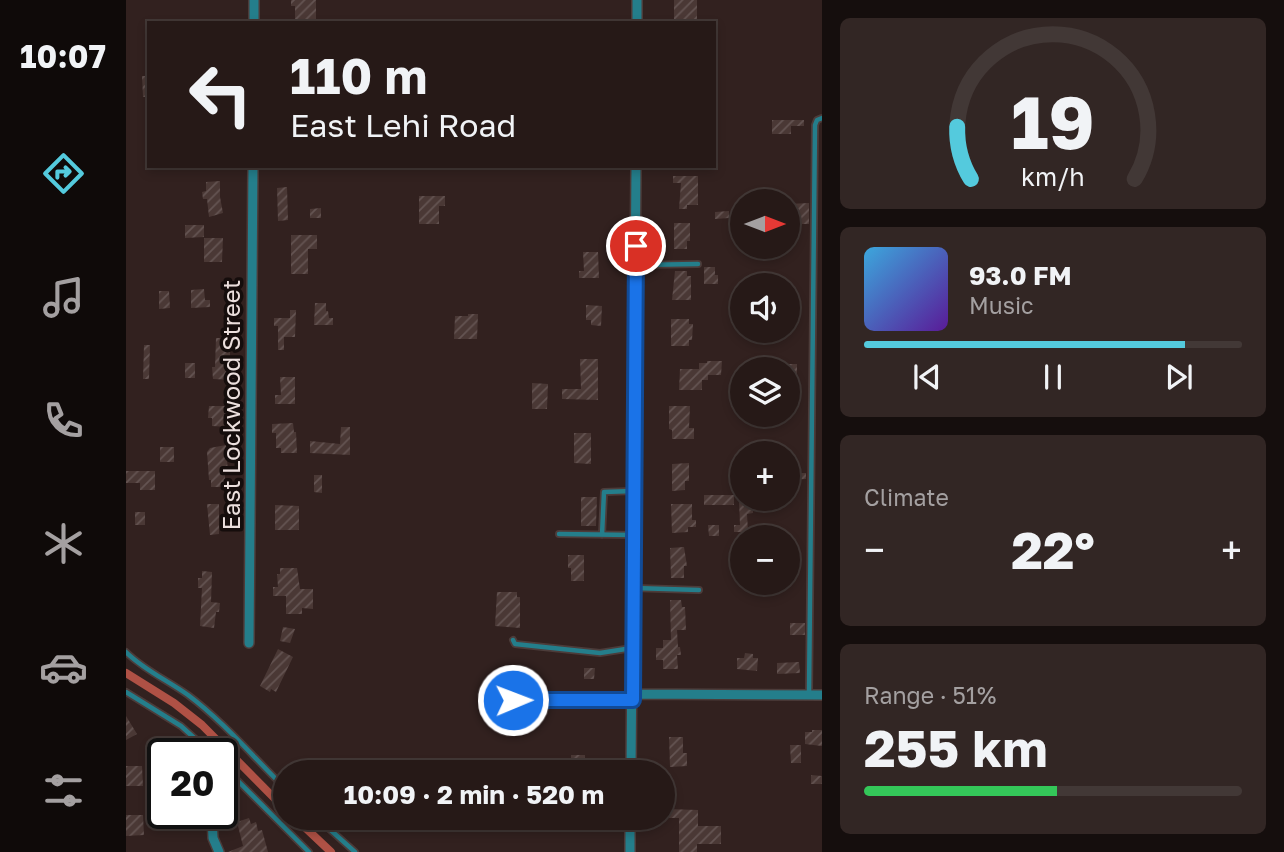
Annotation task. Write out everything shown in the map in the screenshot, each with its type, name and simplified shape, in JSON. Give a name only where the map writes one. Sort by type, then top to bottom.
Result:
[{"type":"street","points":[[254,0],[254,21]]},
{"type":"street","points":[[637,21],[638,0]]},
{"type":"street","name":"East Lockwood Street","points":[[249,643],[253,168]]},
{"type":"street","points":[[631,760],[636,168]]},
{"type":"street","points":[[633,697],[822,695]]},
{"type":"street","points":[[213,829],[219,852]]},
{"type":"street","points":[[630,852],[631,830]]},
{"type":"lane","points":[[809,695],[815,125],[817,120],[822,118]]},
{"type":"lane","points":[[636,265],[698,264]]},
{"type":"lane","points":[[602,535],[604,492],[634,491]]},
{"type":"lane","points":[[559,534],[634,535]]},
{"type":"lane","points":[[633,587],[699,590]]},
{"type":"lane","points":[[513,640],[515,644],[600,653],[633,648]]},
{"type":"lane","points":[[126,652],[144,668],[196,702],[232,733],[273,776]]},
{"type":"lane","points":[[126,692],[181,726],[194,738]]},
{"type":"lane","points":[[513,700],[633,697]]},
{"type":"lane","points":[[238,781],[309,852]]},
{"type":"lane","points":[[330,830],[355,852]]},
{"type":"building","points":[[291,0],[316,0],[316,21],[295,19],[295,6],[291,6]]},
{"type":"building","points":[[674,0],[697,0],[697,21],[674,21]]},
{"type":"building","points":[[142,76],[147,76],[147,97],[143,97]]},
{"type":"building","points":[[772,120],[804,120],[804,126],[791,126],[791,134],[772,134]]},
{"type":"building","points":[[673,176],[698,176],[698,205],[687,205],[687,209],[679,209],[681,183],[673,183]]},
{"type":"building","points":[[220,181],[223,213],[209,217],[207,199],[203,199],[202,192],[206,191],[206,182]]},
{"type":"building","points":[[287,187],[288,220],[278,221],[277,188]]},
{"type":"building","points":[[419,196],[445,196],[445,206],[439,206],[439,224],[419,224]]},
{"type":"building","points":[[800,203],[809,203],[809,224],[800,224]]},
{"type":"building","points":[[321,208],[321,218],[310,218],[310,209]]},
{"type":"building","points":[[729,211],[729,218],[715,219],[715,212]]},
{"type":"building","points":[[674,223],[690,223],[687,249],[674,249]]},
{"type":"building","points":[[185,225],[204,225],[204,237],[185,238]]},
{"type":"building","points":[[291,235],[317,235],[317,249],[308,249],[308,274],[291,274]]},
{"type":"building","points":[[204,238],[223,238],[222,262],[204,262]]},
{"type":"building","points":[[583,252],[598,252],[599,278],[579,278],[579,271],[584,271]]},
{"type":"building","points":[[704,267],[715,267],[718,284],[704,284]]},
{"type":"building","points":[[675,271],[687,271],[687,276],[691,276],[691,300],[672,300]]},
{"type":"building","points":[[204,289],[205,300],[210,300],[210,307],[191,308],[191,290]]},
{"type":"building","points":[[159,291],[169,291],[170,308],[159,309]]},
{"type":"building","points":[[315,303],[326,303],[326,311],[329,318],[333,318],[333,325],[314,325]]},
{"type":"building","points":[[586,305],[602,306],[601,326],[591,325],[591,320],[586,320]]},
{"type":"building","points":[[290,310],[296,310],[295,337],[284,337],[284,350],[278,350],[278,326],[274,326],[274,318],[290,318]]},
{"type":"building","points":[[478,314],[477,339],[454,339],[455,316]]},
{"type":"building","points":[[671,319],[689,319],[689,324],[693,324],[689,346],[671,346]]},
{"type":"building","points":[[216,338],[230,338],[230,362],[234,362],[233,380],[213,379]]},
{"type":"building","points":[[144,345],[150,345],[149,379],[143,379]]},
{"type":"building","points":[[580,359],[598,359],[598,400],[562,399],[562,389],[581,389]]},
{"type":"building","points":[[722,361],[721,375],[708,375],[708,380],[702,380],[702,390],[679,390],[680,369],[699,369],[699,363]]},
{"type":"building","points":[[185,363],[195,363],[195,378],[185,378]]},
{"type":"building","points":[[280,377],[295,377],[295,404],[275,404],[275,395],[281,395]]},
{"type":"building","points":[[532,383],[548,384],[547,409],[532,409]]},
{"type":"building","points":[[209,406],[229,406],[228,427],[212,426],[212,418],[208,418]]},
{"type":"building","points":[[669,406],[690,406],[689,428],[694,428],[694,439],[672,439]]},
{"type":"building","points":[[293,423],[297,453],[281,453],[281,448],[276,448],[276,433],[272,433],[272,424]]},
{"type":"building","points":[[341,427],[350,427],[350,455],[310,453],[310,441],[340,444]]},
{"type":"building","points":[[574,433],[591,433],[591,464],[574,463]]},
{"type":"building","points":[[226,445],[228,474],[225,474],[225,487],[211,487],[207,452],[210,448]]},
{"type":"building","points":[[160,447],[174,447],[174,462],[160,462]]},
{"type":"building","points":[[689,463],[689,481],[685,481],[685,490],[672,491],[672,464]]},
{"type":"building","points":[[126,471],[155,471],[155,490],[140,490],[140,483],[126,483]]},
{"type":"building","points":[[800,473],[806,473],[806,479],[800,479]]},
{"type":"building","points":[[314,475],[322,475],[322,493],[314,492]]},
{"type":"building","points":[[704,495],[730,495],[730,505],[704,505]]},
{"type":"building","points":[[581,497],[597,497],[596,526],[581,526]]},
{"type":"building","points":[[207,504],[219,504],[219,534],[210,535]]},
{"type":"building","points":[[671,504],[692,504],[692,520],[696,520],[696,527],[688,527],[688,532],[672,533]]},
{"type":"building","points":[[275,505],[299,506],[299,530],[275,530]]},
{"type":"building","points":[[739,511],[753,511],[747,514],[748,525],[740,525]]},
{"type":"building","points":[[135,512],[145,512],[145,525],[135,525]]},
{"type":"building","points":[[708,525],[719,525],[719,536],[709,536]]},
{"type":"building","points":[[684,547],[687,566],[684,566],[684,578],[671,578],[670,548]]},
{"type":"building","points":[[568,555],[584,555],[584,581],[571,581]]},
{"type":"building","points":[[280,568],[297,568],[300,589],[313,589],[313,609],[302,608],[302,614],[286,614],[286,596],[273,596],[273,587],[278,587],[277,574],[280,574]]},
{"type":"building","points":[[202,571],[212,572],[211,602],[220,603],[214,628],[200,626],[202,588],[198,588],[198,578],[202,578]]},
{"type":"building","points":[[497,592],[517,592],[517,597],[520,597],[520,628],[495,626]]},
{"type":"building","points":[[670,600],[681,600],[682,607],[685,607],[686,630],[677,630],[681,655],[677,655],[678,669],[663,669],[663,660],[656,660],[656,648],[663,648],[663,640],[671,640]]},
{"type":"building","points":[[790,623],[805,623],[805,635],[790,635]]},
{"type":"building","points":[[283,627],[295,629],[290,643],[280,641]]},
{"type":"building","points":[[278,649],[293,657],[276,692],[271,689],[270,692],[260,686]]},
{"type":"building","points":[[745,653],[758,658],[757,671],[737,669],[737,658],[744,658]]},
{"type":"building","points":[[799,662],[800,673],[777,674],[777,663]]},
{"type":"building","points":[[584,668],[595,668],[594,679],[584,679]]},
{"type":"building","points":[[126,716],[137,734],[126,740]]},
{"type":"building","points":[[822,730],[822,746],[805,744],[805,732]]},
{"type":"building","points":[[669,737],[683,737],[683,753],[687,753],[687,766],[675,767],[675,760],[670,760]]},
{"type":"building","points":[[790,745],[801,745],[801,763],[791,763]]},
{"type":"building","points":[[571,755],[585,755],[585,760],[571,760]]},
{"type":"building","points":[[126,766],[142,766],[143,786],[126,786]]},
{"type":"building","points":[[811,775],[822,776],[822,784],[811,784]]},
{"type":"building","points":[[675,809],[698,810],[698,826],[721,826],[721,844],[697,844],[697,852],[679,852],[679,818],[675,818]]},
{"type":"building","points":[[126,815],[143,815],[144,835],[126,836]]},
{"type":"building","points":[[249,818],[251,824],[256,822],[258,831],[262,830],[268,852],[228,852],[243,846],[238,822]]},
{"type":"waterway","points":[[126,673],[174,703],[202,725],[273,797]]},
{"type":"waterway","points":[[308,830],[331,852]]},
{"type":"route","points":[[513,700],[633,700],[636,246]]}]
